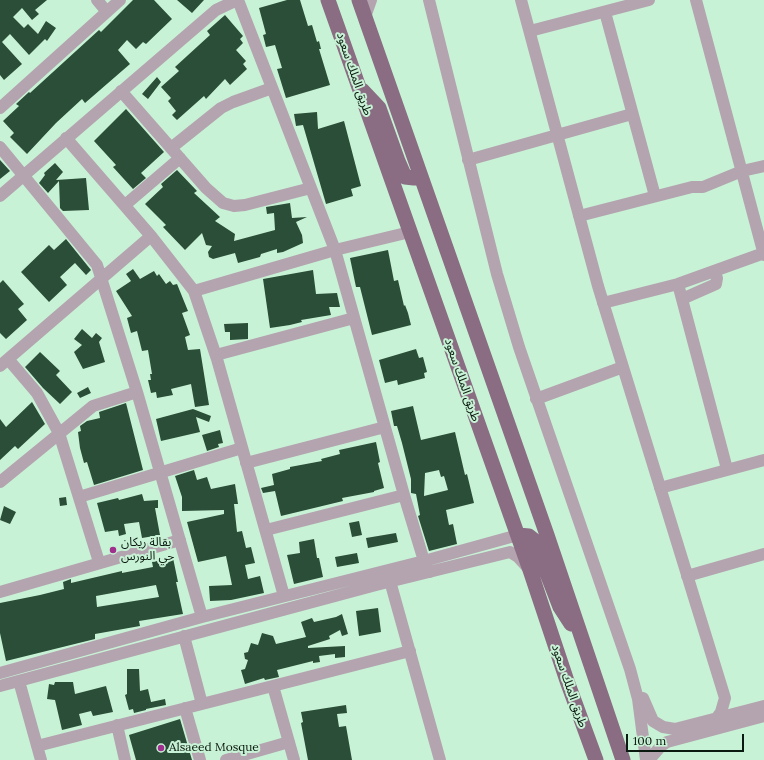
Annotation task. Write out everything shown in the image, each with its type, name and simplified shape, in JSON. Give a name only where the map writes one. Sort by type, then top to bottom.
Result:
[{"type":"main road","name":"طريق الملك سعود","points":[[328,0],[518,535],[567,681],[596,760]]},
{"type":"main road","points":[[359,0],[547,536],[623,760]]},
{"type":"main road","points":[[359,87],[379,108],[405,177],[414,178],[420,174]]},
{"type":"main road","points":[[518,535],[529,536],[534,540],[560,606],[570,622],[591,667]]},
{"type":"street","points":[[96,0],[107,12]]},
{"type":"street","points":[[0,108],[120,0]]},
{"type":"street","points":[[0,196],[216,10],[238,0],[335,250],[404,495],[427,566]]},
{"type":"street","points":[[365,17],[372,0]]},
{"type":"street","points":[[429,0],[497,274],[536,399],[630,669],[647,710],[653,721],[675,729],[764,706]]},
{"type":"street","points":[[521,0],[603,303],[725,698],[736,708],[745,711]]},
{"type":"street","points":[[530,31],[649,0]]},
{"type":"street","points":[[603,303],[678,284],[714,271],[720,267],[764,253],[742,171],[701,1]]},
{"type":"street","points":[[605,12],[655,196]]},
{"type":"street","points":[[171,148],[221,108],[237,100],[272,88]]},
{"type":"street","points":[[121,91],[214,196],[228,205],[245,205],[311,188]]},
{"type":"street","points":[[468,160],[632,114]]},
{"type":"street","points":[[66,138],[151,236],[194,291],[216,355],[284,596]]},
{"type":"street","points":[[0,147],[98,265],[137,392],[202,617]]},
{"type":"street","points":[[125,205],[180,158]]},
{"type":"street","points":[[579,216],[692,187],[703,187],[742,171],[764,166]]},
{"type":"street","points":[[194,291],[335,250],[410,232]]},
{"type":"street","points":[[99,562],[59,433],[37,393],[4,362],[151,236]]},
{"type":"street","points":[[682,299],[716,284],[717,278],[714,271]]},
{"type":"street","points":[[678,284],[727,469]]},
{"type":"street","points":[[216,355],[354,318]]},
{"type":"street","points":[[536,399],[622,367]]},
{"type":"street","points":[[0,482],[93,406],[137,392]]},
{"type":"street","points":[[246,463],[385,427]]},
{"type":"street","points":[[79,497],[160,474],[242,448]]},
{"type":"street","points":[[660,488],[764,460]]},
{"type":"street","points":[[266,530],[404,495]]},
{"type":"street","points":[[0,686],[390,581],[427,566],[518,535]]},
{"type":"street","points":[[0,592],[99,562],[180,540]]},
{"type":"street","points":[[0,673],[284,596],[427,566],[510,552],[518,557],[530,570]]},
{"type":"street","points":[[687,576],[764,554]]},
{"type":"street","points":[[390,581],[440,760]]},
{"type":"street","points":[[184,636],[202,704]]},
{"type":"street","points":[[19,680],[37,756],[117,725],[410,650]]},
{"type":"street","points":[[630,669],[640,712],[646,760]]},
{"type":"street","points":[[273,686],[294,760]]},
{"type":"street","points":[[716,719],[721,712],[725,698]]},
{"type":"street","points":[[185,708],[200,760]]},
{"type":"street","points":[[649,760],[661,746],[667,742],[764,716]]},
{"type":"street","points":[[117,725],[125,760]]},
{"type":"street","points":[[226,760],[289,742]]},
{"type":"building","points":[[0,0],[47,0],[35,10],[39,14],[32,20],[22,8],[13,17],[24,28],[28,24],[38,34],[46,21],[56,28],[47,41],[45,39],[29,55],[10,34],[2,42],[22,64],[4,80],[0,75]]},
{"type":"building","points":[[133,0],[154,0],[172,19],[146,44],[143,42],[136,49],[127,40],[118,50],[130,64],[85,103],[82,99],[56,123],[27,154],[10,137],[14,133],[3,121],[19,106],[16,104],[99,30],[101,32]]},
{"type":"building","points":[[177,0],[204,0],[192,13]]},
{"type":"building","points":[[287,0],[300,0],[308,26],[312,25],[317,42],[319,41],[321,49],[319,49],[330,85],[286,98],[277,69],[282,68],[275,45],[266,47],[263,35],[266,34],[259,8]]},
{"type":"building","points":[[225,15],[243,36],[240,39],[243,43],[236,50],[246,61],[243,64],[247,69],[230,85],[225,79],[206,99],[204,96],[177,120],[172,115],[176,111],[168,101],[171,98],[161,87],[179,71],[175,67],[210,35],[207,31]]},
{"type":"building","points":[[157,77],[161,82],[148,99],[142,94]]},
{"type":"building","points":[[126,109],[164,152],[141,173],[146,178],[133,189],[113,167],[116,165],[94,141]]},
{"type":"building","points":[[317,112],[318,129],[344,121],[361,186],[351,189],[353,196],[326,204],[303,125],[296,126],[294,114]]},
{"type":"building","points":[[0,160],[10,171],[0,179]]},
{"type":"building","points":[[55,163],[63,172],[56,180],[86,178],[89,210],[63,211],[60,208],[59,181],[48,193],[39,183],[45,175],[44,173]]},
{"type":"building","points":[[177,170],[197,191],[194,193],[220,217],[215,221],[235,234],[234,241],[275,230],[274,213],[267,214],[266,207],[290,203],[292,218],[307,217],[296,222],[302,235],[303,243],[283,252],[277,253],[277,249],[261,254],[260,257],[238,263],[235,253],[213,259],[209,257],[208,252],[212,246],[206,245],[202,233],[185,250],[163,227],[166,225],[145,204],[163,187],[161,184]]},
{"type":"building","points":[[66,239],[91,270],[86,275],[75,263],[60,277],[67,285],[49,302],[21,272],[49,245],[54,250]]},
{"type":"building","points":[[388,250],[394,281],[398,280],[404,306],[405,305],[411,325],[372,335],[360,287],[356,287],[350,258]]},
{"type":"building","points":[[133,269],[140,279],[154,271],[157,276],[159,274],[166,284],[170,281],[173,285],[177,284],[188,311],[182,313],[190,335],[185,337],[188,350],[200,349],[209,405],[195,407],[191,384],[171,389],[173,395],[157,398],[156,392],[151,393],[148,380],[151,380],[150,374],[152,374],[148,350],[142,351],[137,331],[131,333],[127,318],[132,316],[116,291],[131,281],[126,274]]},
{"type":"building","points":[[313,270],[316,294],[337,293],[340,307],[329,307],[331,315],[301,320],[302,322],[270,328],[263,279]]},
{"type":"building","points":[[3,280],[24,304],[18,309],[27,320],[6,339],[0,333],[0,283]]},
{"type":"building","points":[[248,323],[248,339],[230,340],[230,332],[225,332],[224,324]]},
{"type":"building","points":[[82,329],[92,338],[96,333],[102,338],[99,342],[105,362],[83,369],[74,352],[82,345],[74,339]]},
{"type":"building","points":[[416,349],[419,358],[423,357],[427,372],[424,373],[425,378],[398,385],[397,380],[385,383],[379,360]]},
{"type":"building","points":[[40,352],[60,371],[56,375],[72,392],[60,404],[43,388],[25,367]]},
{"type":"building","points":[[88,387],[91,393],[80,398],[77,393]]},
{"type":"building","points":[[32,402],[45,424],[18,449],[15,446],[0,460],[0,419],[6,427]]},
{"type":"building","points":[[126,403],[143,470],[94,485],[87,462],[84,463],[80,448],[78,432],[81,431],[80,426],[87,421],[100,418],[99,412]]},
{"type":"building","points":[[413,406],[421,440],[455,432],[465,475],[467,474],[474,503],[446,510],[449,525],[453,524],[457,544],[429,551],[418,516],[420,515],[416,494],[411,493],[411,479],[397,426],[394,426],[391,411]],"holes":[[[439,470],[441,477],[444,476],[448,490],[424,496],[425,473]]]},
{"type":"building","points":[[193,409],[211,416],[209,422],[196,417],[200,432],[161,441],[156,419]]},
{"type":"building","points":[[220,430],[223,443],[218,444],[219,447],[207,451],[202,435]]},
{"type":"building","points":[[376,442],[380,462],[378,463],[384,488],[374,492],[342,498],[343,501],[281,516],[275,491],[263,493],[261,488],[274,485],[272,474],[290,469],[290,467],[322,461],[321,459],[340,454],[339,450]]},
{"type":"building","points":[[194,470],[197,480],[207,477],[211,489],[235,484],[238,504],[234,504],[237,532],[242,531],[246,548],[251,547],[255,563],[245,565],[248,579],[260,576],[264,593],[231,600],[210,601],[209,586],[232,585],[226,556],[198,562],[187,522],[224,514],[224,510],[182,511],[182,497],[175,476]]},
{"type":"building","points":[[142,494],[144,501],[158,500],[158,508],[155,508],[160,535],[142,538],[139,522],[124,524],[126,534],[119,536],[118,530],[105,532],[97,503],[118,498],[119,500]]},
{"type":"building","points":[[66,497],[67,505],[60,506],[59,498]]},
{"type":"building","points":[[4,506],[16,512],[10,524],[0,520]]},
{"type":"building","points":[[359,521],[362,535],[352,537],[349,523]]},
{"type":"building","points":[[396,533],[398,542],[368,548],[366,538]]},
{"type":"building","points":[[314,539],[317,558],[319,558],[323,577],[294,584],[287,555],[300,553],[299,542]]},
{"type":"building","points":[[357,553],[359,563],[337,567],[335,557]]},
{"type":"building","points":[[173,558],[178,582],[176,582],[183,614],[139,621],[140,626],[95,634],[95,639],[6,661],[0,633],[0,603],[64,589],[63,582],[71,579],[71,583],[122,571],[122,573],[153,567],[152,562]],"holes":[[[156,585],[159,597],[97,607],[96,596]]]},
{"type":"building","points":[[378,608],[381,632],[359,636],[356,611]]},
{"type":"building","points":[[342,614],[348,634],[342,636],[340,630],[329,636],[330,639],[308,646],[308,648],[345,646],[345,657],[335,658],[335,654],[319,656],[320,662],[313,663],[313,661],[277,670],[279,677],[265,680],[264,678],[245,684],[241,670],[245,669],[248,660],[245,659],[244,653],[248,652],[251,643],[258,645],[262,633],[273,636],[276,644],[306,637],[301,622],[312,618],[314,622],[336,617]]},
{"type":"building","points":[[127,669],[139,669],[140,691],[148,689],[151,702],[165,699],[166,705],[134,713],[133,709],[129,710],[125,695],[127,694]]},
{"type":"building","points":[[55,682],[73,682],[75,694],[106,686],[113,712],[93,716],[91,711],[79,714],[82,725],[62,730],[55,700],[47,699],[49,684],[54,685]]},
{"type":"building","points":[[346,705],[347,713],[337,714],[339,727],[346,726],[352,760],[308,760],[301,723],[303,722],[301,712]]},
{"type":"building","name":"Alsaeed Mosque","points":[[180,719],[192,760],[136,760],[129,735]]},
{"type":"place","name":"بقالة ريكان حي النورس","points":[[113,550]]},
{"type":"place","name":"Alsaeed Mosque","points":[[161,748]]}]
